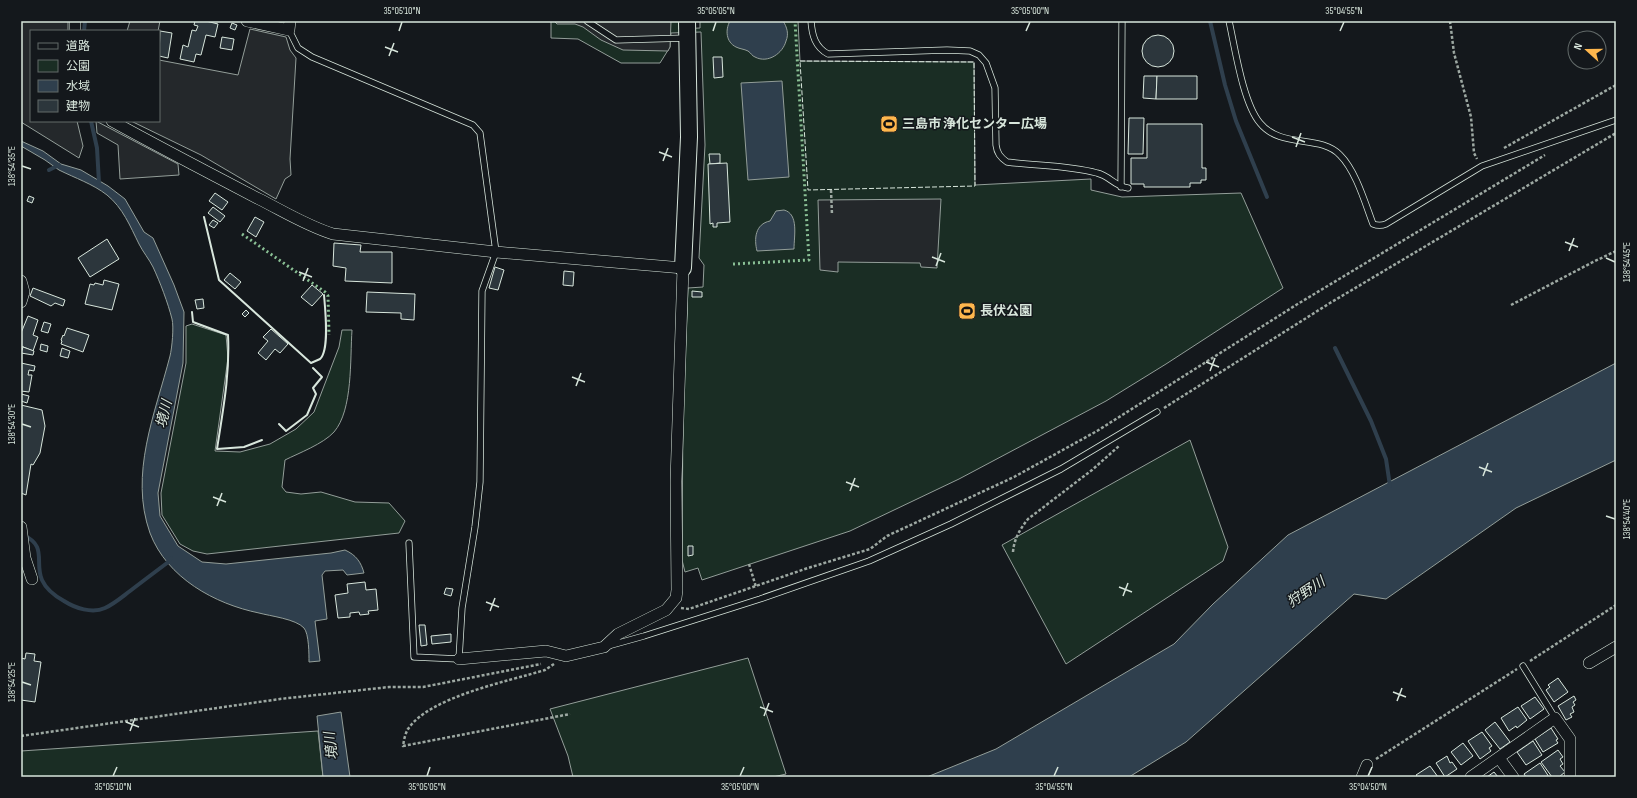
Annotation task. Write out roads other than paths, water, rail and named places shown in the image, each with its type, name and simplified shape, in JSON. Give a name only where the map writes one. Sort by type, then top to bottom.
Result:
[{"type":"street","points":[[247,21],[290,26]]},
{"type":"street","points":[[458,659],[546,651],[566,656],[604,647],[618,634],[666,610],[676,598],[676,481],[683,268],[690,136],[687,21]]},
{"type":"street","points":[[114,122],[180,159],[321,230],[333,234],[496,252],[683,268]]},
{"type":"street","points":[[21,281],[24,292],[21,302]]},
{"type":"street","points":[[21,527],[25,558],[32,579]]},
{"type":"street","points":[[1589,662],[1616,647]]},
{"type":"street","points":[[1471,777],[1555,718],[1570,739],[1570,777]]},
{"type":"street","points":[[1499,758],[1513,777]]},
{"type":"street","points":[[1362,777],[1367,765]]},
{"type":"lane","points":[[587,21],[616,40],[687,38]]},
{"type":"lane","points":[[811,21],[816,43],[822,51],[828,54],[947,50],[970,51],[979,55],[986,63],[995,88],[996,145],[997,153],[1002,158],[1007,162],[1069,167],[1099,174],[1121,187],[1128,188]]},
{"type":"lane","points":[[1121,187],[1122,21]]},
{"type":"lane","points":[[1229,21],[1246,94],[1256,117],[1261,124],[1273,133],[1290,140],[1315,143],[1333,149],[1340,154],[1353,174],[1373,224],[1381,226],[1386,224],[1482,166],[1616,120]]},
{"type":"lane","points":[[290,26],[298,48],[312,57],[473,125],[480,133],[496,252],[482,291],[480,471],[475,527],[462,608],[458,659],[414,657],[409,543]]},
{"type":"lane","points":[[604,647],[760,600],[869,561],[951,524],[1061,469],[1157,412]]},
{"type":"lane","points":[[1523,666],[1555,718]]},
{"type":"water","points":[[730,21],[783,21],[786,28],[787,38],[782,50],[770,58],[760,59],[754,57],[748,51],[736,47],[730,42],[727,36],[727,28]]},
{"type":"water","points":[[782,81],[789,177],[748,180],[741,83]]},
{"type":"water","name":"境川","points":[[21,141],[43,151],[61,164],[81,170],[108,186],[125,199],[144,232],[153,238],[174,285],[184,312],[183,363],[158,493],[160,516],[178,546],[202,562],[226,564],[331,553],[345,550],[352,554],[360,562],[364,573],[347,575],[343,570],[325,571],[322,575],[327,619],[315,621],[320,661],[309,662],[307,635],[304,628],[300,625],[283,618],[242,609],[210,596],[180,576],[158,549],[150,533],[144,511],[142,489],[146,444],[170,356],[173,323],[166,299],[151,264],[126,218],[113,200],[96,188],[59,170],[21,146]]},
{"type":"water","points":[[784,210],[789,212],[794,221],[794,249],[757,251],[756,237],[761,225],[770,221],[776,211]]},
{"type":"water","name":"狩野川","points":[[1616,363],[1616,460],[1516,508],[1386,599],[1354,594],[1186,742],[1129,777],[927,777],[996,749],[1174,644],[1213,604],[1288,535]]},
{"type":"water","name":"境川","points":[[341,712],[350,777],[323,777],[317,716]]},
{"type":"waterway","points":[[84,30],[85,21]]},
{"type":"waterway","points":[[1210,21],[1225,85],[1236,121],[1267,197]]},
{"type":"waterway","points":[[91,122],[97,148],[99,183]]},
{"type":"waterway","points":[[49,170],[59,165]]},
{"type":"waterway","points":[[1335,348],[1371,421],[1386,459],[1390,486]]},
{"type":"waterway","points":[[23,535],[31,539],[38,549],[40,573],[42,580],[48,589],[68,604],[89,610],[100,610],[112,604],[167,563],[171,558]]},
{"type":"place","name":"三島市 浄化センター広場","points":[[889,124]]},
{"type":"place","name":"長伏公園","points":[[967,311]]}]
